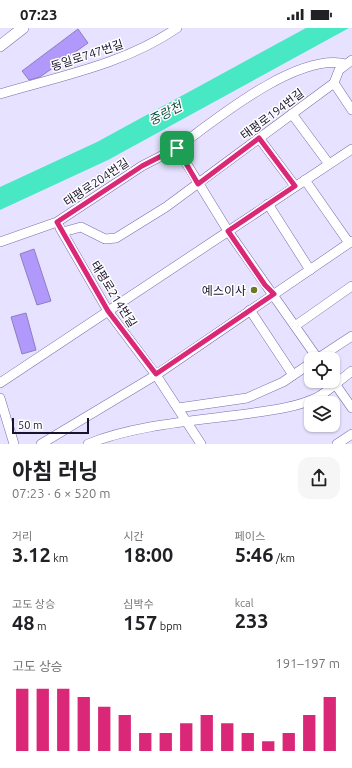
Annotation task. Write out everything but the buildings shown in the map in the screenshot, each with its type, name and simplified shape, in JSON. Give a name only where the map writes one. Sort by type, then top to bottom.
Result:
[{"type":"street","points":[[0,46],[23,28]]},
{"type":"street","name":"동일로747번길","points":[[0,94],[123,56],[177,28]]},
{"type":"street","name":"태평로204번길","points":[[0,242],[57,222],[142,166],[177,148],[232,108],[271,83],[323,62],[349,62]]},
{"type":"street","points":[[349,62],[339,70],[334,82],[352,110]]},
{"type":"street","name":"태평로194번길","points":[[198,184],[334,82]]},
{"type":"street","points":[[292,114],[329,164]]},
{"type":"street","points":[[259,138],[295,186]]},
{"type":"street","points":[[177,148],[228,231],[265,285],[274,294],[311,352]]},
{"type":"street","points":[[0,382],[352,149]]},
{"type":"street","points":[[41,444],[156,374],[351,242],[305,180]]},
{"type":"street","points":[[63,232],[81,227],[106,239],[116,238],[166,207],[198,184]]},
{"type":"street","points":[[268,204],[310,270]]},
{"type":"street","name":"태평로214번길","points":[[57,222],[108,311],[156,374],[201,444]]},
{"type":"street","points":[[295,326],[352,286]]},
{"type":"street","points":[[250,310],[293,375]]},
{"type":"street","points":[[328,352],[352,336]]},
{"type":"street","points":[[178,408],[247,398],[268,390],[304,368]]},
{"type":"street","points":[[340,378],[352,370]]},
{"type":"street","points":[[88,444],[100,439],[168,424],[298,404],[319,396],[328,388]]},
{"type":"street","points":[[338,388],[352,408]]},
{"type":"street","points":[[0,398],[14,444]]},
{"type":"street","points":[[121,434],[124,444]]},
{"type":"street","points":[[337,444],[352,434]]},
{"type":"water","name":"중랑천","points":[[306,28],[349,28],[108,160],[0,210],[0,187],[97,142]]},
{"type":"place","name":"예스이사","points":[[254,290]]},
{"type":"route","points":[[259,138],[295,186],[228,231],[265,285],[274,294],[156,374],[108,311],[57,222],[142,166],[177,148],[198,184],[259,138]]}]
